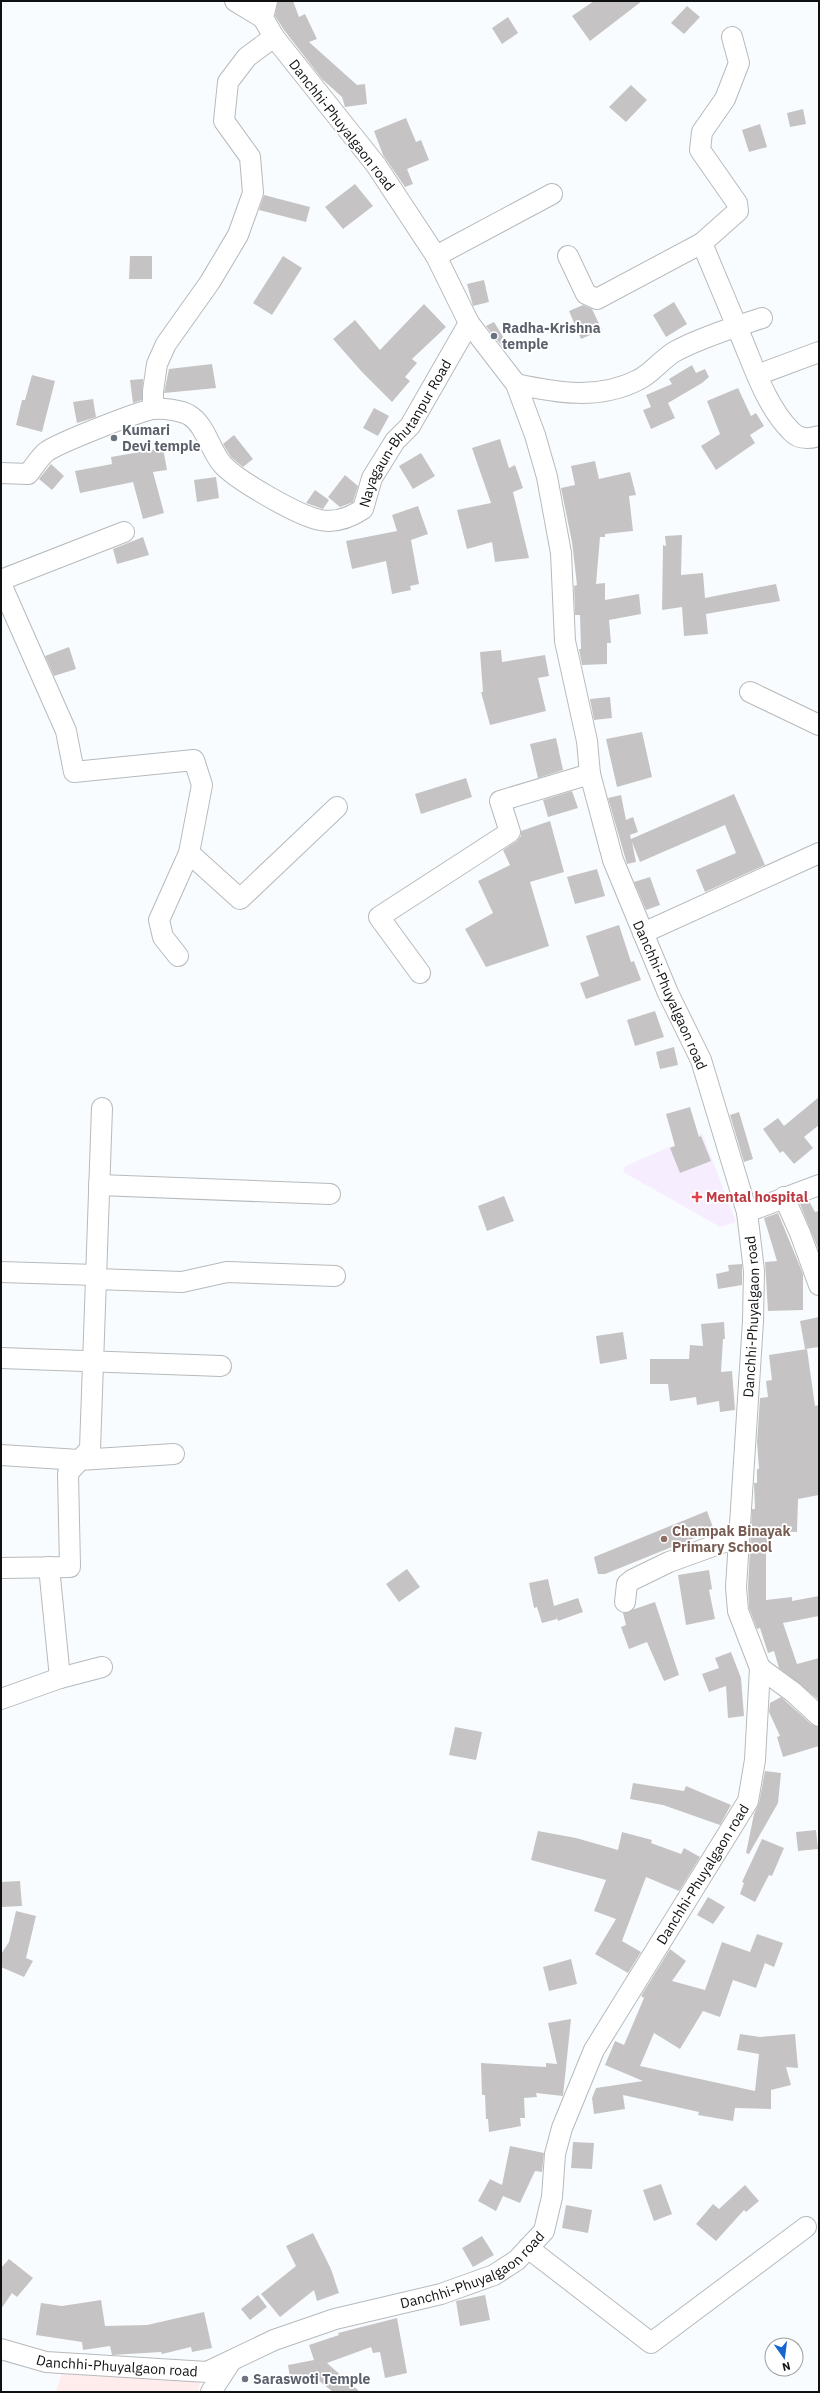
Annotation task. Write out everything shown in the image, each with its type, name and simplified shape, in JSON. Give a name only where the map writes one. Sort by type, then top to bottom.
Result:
[{"type":"street","points":[[235,1],[265,10]]},
{"type":"street","name":"Danchhi-Phuyalgaon road","points":[[1,2349],[46,2362],[207,2372],[274,2340],[335,2319],[441,2294],[494,2275],[517,2260],[544,2231],[552,2197],[555,2154],[562,2128],[594,2050],[748,1801],[755,1760],[760,1668],[738,1611],[736,1587],[753,1314],[754,1271],[747,1212],[701,1060],[668,993],[614,860],[590,774],[587,741],[565,640],[561,553],[547,477],[535,435],[516,384],[469,323],[436,256],[376,165],[274,37],[265,10]]},
{"type":"street","points":[[153,409],[153,391],[157,364],[166,344],[210,282],[238,235],[253,193],[250,157],[224,121],[228,82],[247,57],[274,37]]},
{"type":"street","points":[[568,256],[586,294],[597,299],[702,243],[738,211],[736,203],[700,150],[702,132],[725,99],[740,63],[732,37]]},
{"type":"street","points":[[436,256],[552,194]]},
{"type":"street","points":[[702,243],[757,375],[779,416],[791,432],[800,438],[810,439],[819,436]]},
{"type":"street","points":[[516,384],[569,393],[598,394],[614,390],[640,380],[675,352],[737,326],[762,318]]},
{"type":"street","name":"Nayagaun-Bhutanpur Road","points":[[1,472],[28,474],[46,452],[89,433],[153,409],[168,410],[189,415],[203,431],[222,464],[232,474],[308,516],[322,520],[346,519],[363,509],[372,478],[395,441],[410,426],[469,323]]},
{"type":"street","points":[[757,375],[819,352]]},
{"type":"street","points":[[1,580],[124,532]]},
{"type":"street","points":[[1,584],[9,625],[66,731],[74,772],[194,760],[202,785],[189,853],[160,920],[163,937],[178,956]]},
{"type":"street","points":[[750,692],[819,725]]},
{"type":"street","points":[[420,973],[378,917],[510,832],[500,801],[590,774]]},
{"type":"street","points":[[189,853],[240,899],[337,806]]},
{"type":"street","points":[[643,933],[819,853]]},
{"type":"street","points":[[1,1568],[70,1567],[68,1473],[90,1449],[102,1108]]},
{"type":"street","points":[[747,1212],[819,1184]]},
{"type":"street","points":[[100,1185],[330,1194]]},
{"type":"street","points":[[784,1197],[800,1233],[819,1285]]},
{"type":"street","points":[[1,1272],[182,1282],[227,1272],[335,1276]]},
{"type":"street","points":[[1,1358],[93,1363],[221,1366]]},
{"type":"street","points":[[1,1455],[79,1460],[174,1454]]},
{"type":"street","points":[[624,1602],[627,1584],[632,1580],[670,1562],[738,1537]]},
{"type":"street","points":[[49,1567],[60,1678]]},
{"type":"street","points":[[1,1699],[60,1678],[102,1667]]},
{"type":"street","points":[[760,1668],[793,1692],[819,1716]]},
{"type":"street","points":[[528,2248],[651,2343],[806,2227]]},
{"type":"street","name":"Danchhi-Phuyalgaon road","points":[[211,2392],[232,2360]]},
{"type":"shaded area","name":"Mental hospital","points":[[702,1133],[736,1222],[720,1227],[623,1172],[625,1166]]},
{"type":"shaded area","points":[[63,2369],[201,2379],[198,2392],[56,2392]]},
{"type":"building","points":[[278,1],[293,1],[299,17],[305,14],[317,39],[309,42],[357,85],[365,84],[367,104],[345,107],[342,97],[322,79],[275,16]]},
{"type":"building","points":[[594,1],[642,1],[590,41],[572,16]]},
{"type":"building","points":[[687,6],[700,17],[684,34],[671,23]]},
{"type":"building","points":[[508,17],[518,33],[502,44],[492,28]]},
{"type":"building","points":[[631,85],[647,100],[626,122],[609,107]]},
{"type":"building","points":[[803,109],[806,124],[790,127],[787,113]]},
{"type":"building","points":[[406,118],[416,142],[421,140],[429,160],[407,169],[413,184],[405,187],[383,155],[374,131]]},
{"type":"building","points":[[760,124],[767,147],[749,152],[742,130]]},
{"type":"building","points":[[355,184],[373,206],[343,229],[325,207]]},
{"type":"building","points":[[264,195],[310,207],[306,222],[259,210]]},
{"type":"building","points":[[130,256],[152,256],[152,279],[129,279]]},
{"type":"building","points":[[283,256],[302,268],[272,315],[253,303]]},
{"type":"building","points":[[484,280],[489,302],[473,306],[467,284]]},
{"type":"building","points":[[674,302],[687,324],[666,337],[653,315]]},
{"type":"building","points":[[424,304],[446,327],[412,359],[417,363],[405,377],[410,381],[392,402],[362,372],[333,339],[355,320],[380,350]]},
{"type":"building","points":[[583,305],[592,309],[602,330],[581,339],[569,311]]},
{"type":"building","points":[[494,322],[507,343],[502,346],[486,326]]},
{"type":"building","points":[[212,364],[216,388],[164,393],[169,369]]},
{"type":"building","points":[[692,365],[696,373],[705,369],[709,377],[702,383],[668,403],[675,418],[651,429],[643,410],[651,407],[646,395],[672,384],[669,379]]},
{"type":"building","points":[[32,375],[55,381],[42,432],[16,425],[22,400],[25,400]]},
{"type":"building","points":[[143,379],[142,400],[133,403],[130,380]]},
{"type":"building","points":[[738,388],[751,416],[756,413],[764,426],[750,435],[755,443],[716,470],[701,446],[720,434],[707,401]]},
{"type":"building","points":[[93,399],[96,417],[77,423],[73,402]]},
{"type":"building","points":[[374,408],[389,416],[378,436],[363,428]]},
{"type":"building","points":[[234,435],[253,459],[243,467],[231,457],[223,444]]},
{"type":"building","points":[[500,439],[509,468],[515,465],[523,488],[513,492],[529,558],[495,562],[492,542],[467,549],[457,510],[491,503],[472,448]]},
{"type":"building","points":[[163,448],[167,470],[153,472],[164,513],[143,519],[133,482],[80,493],[75,471],[112,464],[111,457]]},
{"type":"building","points":[[421,453],[435,476],[413,489],[399,466]]},
{"type":"building","points":[[595,461],[599,479],[630,472],[636,495],[629,496],[633,531],[605,534],[605,537],[600,537],[596,584],[605,583],[605,600],[639,594],[641,614],[609,620],[611,643],[607,643],[607,664],[582,665],[579,649],[581,649],[580,615],[575,615],[574,586],[577,585],[572,542],[561,488],[575,485],[571,466]]},
{"type":"building","points":[[51,464],[64,476],[52,490],[39,479]]},
{"type":"building","points":[[345,475],[358,486],[353,502],[340,507],[328,497]]},
{"type":"building","points":[[216,477],[219,498],[197,502],[194,480]]},
{"type":"building","points":[[315,490],[329,500],[323,509],[306,503]]},
{"type":"building","points":[[418,506],[428,534],[411,540],[419,584],[410,586],[411,590],[392,594],[386,561],[352,569],[346,541],[397,531],[392,515]]},
{"type":"building","points":[[682,535],[681,575],[703,573],[705,598],[776,584],[780,601],[706,614],[708,634],[684,636],[682,607],[662,610],[663,545],[666,546],[665,536]]},
{"type":"building","points":[[143,537],[149,555],[117,564],[113,549]]},
{"type":"building","points":[[69,647],[76,669],[54,676],[45,656]]},
{"type":"building","points":[[501,650],[502,662],[545,655],[549,676],[538,678],[546,711],[490,725],[481,692],[483,692],[480,652]]},
{"type":"building","points":[[610,697],[612,718],[594,720],[590,699]]},
{"type":"building","points":[[642,732],[652,777],[617,787],[606,739]]},
{"type":"building","points":[[556,738],[563,770],[538,778],[530,744]]},
{"type":"building","points":[[466,778],[472,797],[421,814],[415,794]]},
{"type":"building","points":[[572,791],[578,808],[548,817],[543,800]]},
{"type":"building","points":[[734,794],[765,865],[705,892],[696,870],[736,853],[725,825],[640,862],[632,842],[636,862],[627,864],[608,798],[621,795],[626,820],[633,817],[638,832],[630,835],[631,839]]},
{"type":"building","points":[[550,821],[564,872],[530,882],[549,946],[486,967],[465,929],[493,913],[478,881],[510,865],[503,850],[517,841],[521,836],[521,831]]},
{"type":"building","points":[[597,869],[605,896],[575,904],[567,877]]},
{"type":"building","points":[[650,877],[660,905],[646,910],[634,882]]},
{"type":"building","points":[[619,925],[631,962],[634,961],[641,980],[586,999],[580,983],[599,976],[586,936]]},
{"type":"building","points":[[655,1011],[664,1037],[635,1046],[627,1020]]},
{"type":"building","points":[[674,1047],[678,1065],[660,1069],[656,1052]]},
{"type":"building","points":[[819,1097],[819,1125],[804,1137],[813,1148],[794,1164],[783,1151],[780,1153],[763,1129],[778,1118],[784,1126]]},
{"type":"building","points":[[690,1107],[699,1137],[701,1136],[711,1161],[680,1173],[670,1148],[675,1146],[666,1114]]},
{"type":"building","points":[[739,1112],[753,1159],[744,1162],[730,1115]]},
{"type":"building","points":[[504,1196],[514,1221],[487,1231],[478,1206]]},
{"type":"building","points":[[809,1201],[815,1212],[819,1211],[819,1251],[800,1204]]},
{"type":"building","points":[[778,1213],[803,1274],[803,1310],[768,1311],[765,1262],[777,1261],[764,1218]]},
{"type":"building","points":[[742,1264],[742,1285],[718,1289],[716,1274],[729,1271],[728,1265]]},
{"type":"building","points":[[819,1317],[819,1347],[805,1349],[800,1321]]},
{"type":"building","points":[[724,1322],[725,1339],[723,1339],[721,1372],[732,1371],[735,1410],[720,1412],[719,1401],[697,1405],[696,1397],[670,1401],[668,1384],[650,1384],[650,1359],[689,1359],[690,1345],[703,1346],[701,1324]]},
{"type":"building","points":[[623,1332],[627,1359],[600,1364],[596,1336]]},
{"type":"building","points":[[807,1349],[815,1406],[819,1405],[819,1495],[798,1499],[797,1532],[771,1531],[770,1547],[766,1547],[766,1600],[792,1597],[792,1601],[819,1596],[819,1616],[783,1623],[797,1664],[819,1658],[819,1700],[779,1668],[774,1651],[768,1653],[760,1628],[757,1629],[749,1608],[748,1587],[752,1509],[755,1509],[754,1483],[757,1483],[757,1469],[759,1469],[757,1442],[760,1398],[768,1397],[766,1381],[772,1380],[769,1355]]},
{"type":"building","name":"Champak Binayak Primary School","points":[[707,1511],[714,1530],[605,1574],[598,1574],[594,1557]]},
{"type":"building","points":[[407,1569],[420,1587],[399,1602],[386,1584]]},
{"type":"building","points":[[709,1570],[712,1589],[709,1590],[715,1619],[686,1625],[678,1575]]},
{"type":"building","points":[[548,1579],[554,1606],[578,1598],[583,1612],[558,1621],[556,1615],[557,1619],[542,1623],[537,1607],[534,1608],[529,1583]]},
{"type":"building","points":[[655,1602],[679,1675],[664,1681],[647,1642],[629,1649],[621,1627],[626,1625],[623,1613]]},
{"type":"building","points":[[731,1652],[741,1678],[744,1716],[728,1718],[726,1686],[709,1692],[702,1674],[719,1668],[715,1658]]},
{"type":"building","points":[[781,1697],[811,1724],[819,1727],[819,1746],[783,1757],[777,1737],[780,1736],[769,1712],[770,1703]]},
{"type":"building","points":[[455,1727],[482,1732],[476,1760],[449,1755]]},
{"type":"building","points":[[765,1771],[781,1773],[778,1803],[749,1854],[746,1853],[754,1814],[759,1803]]},
{"type":"building","points":[[633,1783],[684,1791],[686,1786],[731,1805],[720,1825],[663,1805],[630,1799]]},
{"type":"building","points":[[816,1830],[818,1849],[798,1851],[796,1832]]},
{"type":"building","points":[[538,1831],[576,1838],[618,1850],[622,1832],[652,1840],[651,1843],[681,1854],[684,1848],[700,1857],[679,1891],[646,1877],[622,1941],[641,1952],[628,1973],[595,1954],[616,1919],[594,1911],[606,1880],[531,1860]]},
{"type":"building","points":[[762,1839],[784,1848],[772,1876],[769,1875],[755,1902],[740,1894],[744,1883],[742,1882]]},
{"type":"building","points":[[20,1881],[22,1906],[1,1907],[1,1882]]},
{"type":"building","points":[[708,1897],[725,1907],[713,1924],[697,1915]]},
{"type":"building","points":[[16,1911],[36,1916],[26,1958],[33,1961],[24,1977],[1,1967],[1,1954],[9,1942]]},
{"type":"building","points":[[757,1934],[783,1943],[774,1967],[765,1963],[756,1988],[733,1980],[720,2017],[703,2011],[680,2049],[654,2033],[640,2066],[755,2091],[759,2054],[737,2050],[740,2034],[760,2037],[795,2034],[798,2068],[786,2067],[791,2085],[771,2090],[771,2109],[735,2108],[733,2121],[698,2115],[699,2112],[623,2095],[625,2109],[594,2114],[592,2098],[596,2088],[643,2081],[605,2065],[615,2041],[624,2045],[644,1998],[641,1996],[670,1949],[686,1961],[672,1981],[705,1990],[722,1942],[750,1952]]},
{"type":"building","points":[[571,1959],[577,1984],[549,1991],[543,1967]]},
{"type":"building","points":[[571,2019],[563,2096],[536,2093],[537,2097],[524,2098],[525,2118],[520,2118],[521,2126],[489,2132],[488,2119],[486,2119],[485,2095],[482,2095],[481,2063],[546,2067],[546,2063],[557,2064],[548,2023]]},
{"type":"building","points":[[573,2142],[594,2143],[592,2169],[571,2168]]},
{"type":"building","points":[[510,2146],[544,2153],[542,2172],[535,2171],[520,2203],[503,2196],[496,2211],[478,2201],[490,2179],[502,2185]]},
{"type":"building","points":[[661,2184],[672,2214],[654,2221],[643,2190]]},
{"type":"building","points":[[745,2185],[759,2201],[746,2212],[744,2210],[716,2241],[696,2224],[713,2204],[719,2209]]},
{"type":"building","points":[[566,2205],[592,2210],[588,2233],[562,2228]]},
{"type":"building","points":[[313,2233],[331,2269],[339,2293],[317,2301],[314,2290],[280,2317],[261,2294],[296,2266],[286,2246]]},
{"type":"building","points":[[482,2236],[494,2255],[473,2267],[462,2248]]},
{"type":"building","points":[[9,2259],[33,2278],[17,2297],[12,2293],[1,2309],[1,2268]]},
{"type":"building","points":[[258,2295],[267,2307],[250,2320],[241,2309]]},
{"type":"building","points":[[485,2295],[490,2320],[460,2326],[456,2301]]},
{"type":"building","points":[[101,2300],[105,2326],[147,2325],[204,2312],[212,2348],[192,2352],[191,2347],[162,2354],[161,2352],[112,2355],[110,2346],[83,2350],[82,2342],[36,2335],[41,2303],[62,2306]]},
{"type":"building","points":[[397,2318],[407,2373],[385,2378],[380,2352],[373,2353],[371,2347],[327,2363],[360,2392],[333,2392],[318,2380],[291,2384],[288,2365],[314,2360],[309,2345],[339,2335],[338,2333]]},
{"type":"place","name":"Radha-Krishna temple","points":[[494,336]]},
{"type":"place","name":"Kumari Devi temple","points":[[114,438]]},
{"type":"place","name":"Mental hospital","points":[[697,1197]]},
{"type":"place","name":"Champak Binayak Primary School","points":[[664,1539]]},
{"type":"place","name":"Saraswoti Temple","points":[[245,2379]]}]
